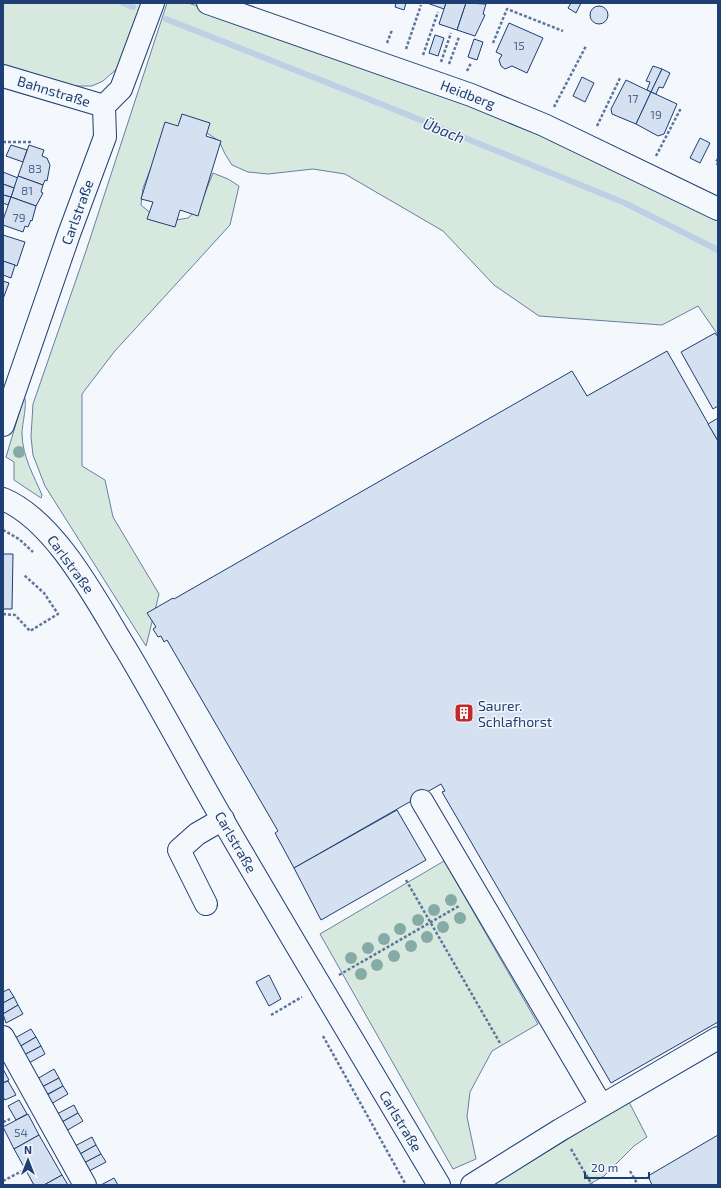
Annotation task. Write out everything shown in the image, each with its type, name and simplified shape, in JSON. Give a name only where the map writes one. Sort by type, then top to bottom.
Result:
[{"type":"street","name":"Heidberg","points":[[208,3],[423,77],[544,125],[718,209]]},
{"type":"street","points":[[104,106],[121,89],[151,9]]},
{"type":"street","name":"Bahnstraße","points":[[3,76],[104,106]]},
{"type":"street","name":"Carlstraße","points":[[3,425],[105,137],[104,106]]},
{"type":"street","name":"Carlstraße","points":[[3,499],[22,509],[47,532],[83,578],[439,1185]]},
{"type":"street","points":[[422,802],[479,895],[601,1105]]},
{"type":"street","points":[[206,904],[179,850],[197,834],[223,818]]},
{"type":"street","points":[[3,1037],[85,1185]]},
{"type":"street","points":[[472,1185],[601,1105],[718,1038]]},
{"type":"path","points":[[421,5],[423,77]]},
{"type":"path","points":[[493,43],[507,9],[564,31]]},
{"type":"path","points":[[423,77],[438,12]]},
{"type":"path","points":[[423,77],[451,33]]},
{"type":"path","points":[[423,77],[459,37]]},
{"type":"path","points":[[544,125],[586,46]]},
{"type":"path","points":[[588,146],[620,78]]},
{"type":"path","points":[[646,174],[681,108]]},
{"type":"path","points":[[3,142],[31,142]]},
{"type":"path","points":[[718,159],[716,162],[718,165]]},
{"type":"path","points":[[3,614],[14,615],[30,631],[58,614],[44,593],[24,575]]},
{"type":"path","points":[[406,880],[500,1043]]},
{"type":"path","points":[[337,976],[479,895]]},
{"type":"path","points":[[271,1015],[302,998]]},
{"type":"path","points":[[3,1122],[10,1119]]},
{"type":"path","points":[[560,1130],[592,1185]]},
{"type":"path","points":[[3,1182],[22,1171]]},
{"type":"path","points":[[630,1171],[638,1185]]},
{"type":"shaded area","points":[[3,3],[142,3],[119,67],[103,81],[92,86],[74,86],[3,64]]},
{"type":"shaded area","points":[[167,3],[188,3],[291,35],[467,101],[718,219],[718,335],[698,306],[662,325],[539,316],[494,285],[443,231],[345,174],[313,169],[268,174],[248,172],[232,165],[219,141],[204,131],[153,163],[143,188],[141,205],[154,216],[170,221],[188,218],[199,208],[213,173],[228,179],[239,186],[230,225],[114,352],[82,394],[82,466],[105,480],[113,517],[159,594],[146,646],[45,486],[33,455],[31,437],[33,404],[86,251]]},
{"type":"shaded area","points":[[24,397],[25,403],[22,433],[24,450],[29,466],[42,495],[41,498],[14,480],[14,462],[6,457]]},
{"type":"shaded area","points":[[444,861],[538,1024],[492,1051],[470,1092],[467,1117],[476,1159],[453,1169],[320,934]]},
{"type":"shaded area","points":[[629,1102],[647,1137],[634,1146],[604,1176],[588,1185],[492,1185]]},
{"type":"building","points":[[396,3],[406,3],[404,10],[395,7]]},
{"type":"building","points":[[427,3],[446,3],[444,9]]},
{"type":"building","points":[[446,3],[466,3],[457,30],[439,24]]},
{"type":"building","points":[[466,3],[486,4],[483,14],[485,15],[475,36],[457,30]]},
{"type":"building","points":[[571,3],[581,3],[576,13],[568,8]]},
{"type":"building","points":[[595,6],[603,6],[608,11],[606,22],[603,24],[595,24],[590,19],[590,11]]},
{"type":"building","points":[[509,23],[543,38],[527,73],[512,66],[505,69],[501,66],[499,60],[502,55],[496,52]]},
{"type":"building","points":[[435,35],[444,38],[438,56],[429,53]]},
{"type":"building","points":[[474,39],[483,42],[477,60],[468,57]]},
{"type":"building","points":[[653,66],[662,69],[651,92],[647,90],[650,82],[646,81]]},
{"type":"building","points":[[662,69],[670,73],[663,88],[659,87],[656,94],[651,92]]},
{"type":"building","points":[[582,77],[594,83],[585,102],[573,96]]},
{"type":"building","points":[[626,80],[651,92],[636,124],[612,114],[611,109]]},
{"type":"building","points":[[651,92],[677,104],[664,134],[658,136],[636,124]]},
{"type":"building","points":[[182,114],[210,123],[206,136],[221,141],[198,216],[180,210],[175,227],[147,219],[153,202],[141,199],[165,122],[178,126]]},
{"type":"building","points":[[700,138],[710,143],[700,163],[690,158]]},
{"type":"building","points":[[11,145],[27,150],[23,162],[6,156]]},
{"type":"building","points":[[29,145],[44,150],[42,156],[47,158],[50,165],[47,181],[45,180],[43,185],[18,176]]},
{"type":"building","points":[[3,172],[18,178],[14,188],[3,184]]},
{"type":"building","points":[[18,176],[43,185],[41,192],[43,193],[36,206],[11,197]]},
{"type":"building","points":[[3,184],[14,188],[11,197],[3,195]]},
{"type":"building","points":[[3,195],[11,197],[8,205],[3,203]]},
{"type":"building","points":[[11,197],[36,206],[32,221],[31,220],[28,227],[25,226],[23,232],[3,225],[3,220]]},
{"type":"building","points":[[3,235],[25,242],[17,266],[3,261]]},
{"type":"building","points":[[3,261],[15,265],[11,278],[3,275]]},
{"type":"building","points":[[3,281],[9,283],[3,299]]},
{"type":"building","points":[[715,333],[718,337],[718,406],[713,409],[681,352]]},
{"type":"building","name":"Saurer. Schlafhorst","points":[[667,351],[718,441],[718,1022],[611,1083],[442,792],[445,791],[441,784],[294,868],[275,833],[278,831],[167,640],[164,642],[161,636],[158,637],[153,629],[156,627],[147,613],[572,371],[587,396]]},
{"type":"building","points":[[718,418],[718,441],[708,424]]},
{"type":"building","points":[[3,554],[13,554],[12,609],[3,609]]},
{"type":"building","points":[[397,810],[426,860],[321,920],[294,868]]},
{"type":"building","points":[[269,975],[281,999],[269,1006],[256,982]]},
{"type":"building","points":[[9,989],[14,997],[3,1003],[3,992]]},
{"type":"building","points":[[14,997],[18,1005],[3,1014],[3,1003]]},
{"type":"building","points":[[18,1005],[23,1014],[6,1023],[3,1014]]},
{"type":"building","points":[[31,1029],[36,1037],[19,1047],[15,1038]]},
{"type":"building","points":[[36,1037],[41,1046],[24,1055],[19,1047]]},
{"type":"building","points":[[41,1046],[45,1054],[29,1063],[24,1055]]},
{"type":"building","points":[[3,1069],[9,1080],[3,1083]]},
{"type":"building","points":[[54,1069],[59,1078],[42,1087],[37,1079]]},
{"type":"building","points":[[59,1078],[63,1086],[46,1095],[42,1087]]},
{"type":"building","points":[[8,1081],[16,1095],[5,1100],[3,1097],[3,1083]]},
{"type":"building","points":[[63,1086],[68,1094],[51,1104],[47,1095]]},
{"type":"building","points":[[19,1100],[27,1114],[16,1120],[8,1106]]},
{"type":"building","points":[[74,1105],[78,1113],[62,1122],[57,1114]]},
{"type":"building","points":[[78,1113],[83,1121],[66,1131],[62,1122]]},
{"type":"building","points":[[28,1114],[39,1135],[14,1149],[3,1127]]},
{"type":"building","points":[[39,1135],[62,1175],[44,1185],[34,1185],[14,1149]]},
{"type":"building","points":[[718,1135],[718,1185],[652,1185],[648,1176]]},
{"type":"building","points":[[92,1137],[96,1145],[80,1154],[75,1146]]},
{"type":"building","points":[[96,1145],[101,1154],[84,1163],[80,1154]]},
{"type":"building","points":[[101,1154],[106,1162],[89,1171],[84,1163]]},
{"type":"building","points":[[62,1175],[68,1185],[44,1185]]},
{"type":"building","points":[[114,1178],[118,1185],[101,1185]]},
{"type":"waterway","name":"Übach","points":[[123,3],[133,7]]},
{"type":"waterway","name":"Übach","points":[[166,19],[625,203],[718,250]]},
{"type":"place","name":"Saurer. Schlafhorst","points":[[464,713]]}]
